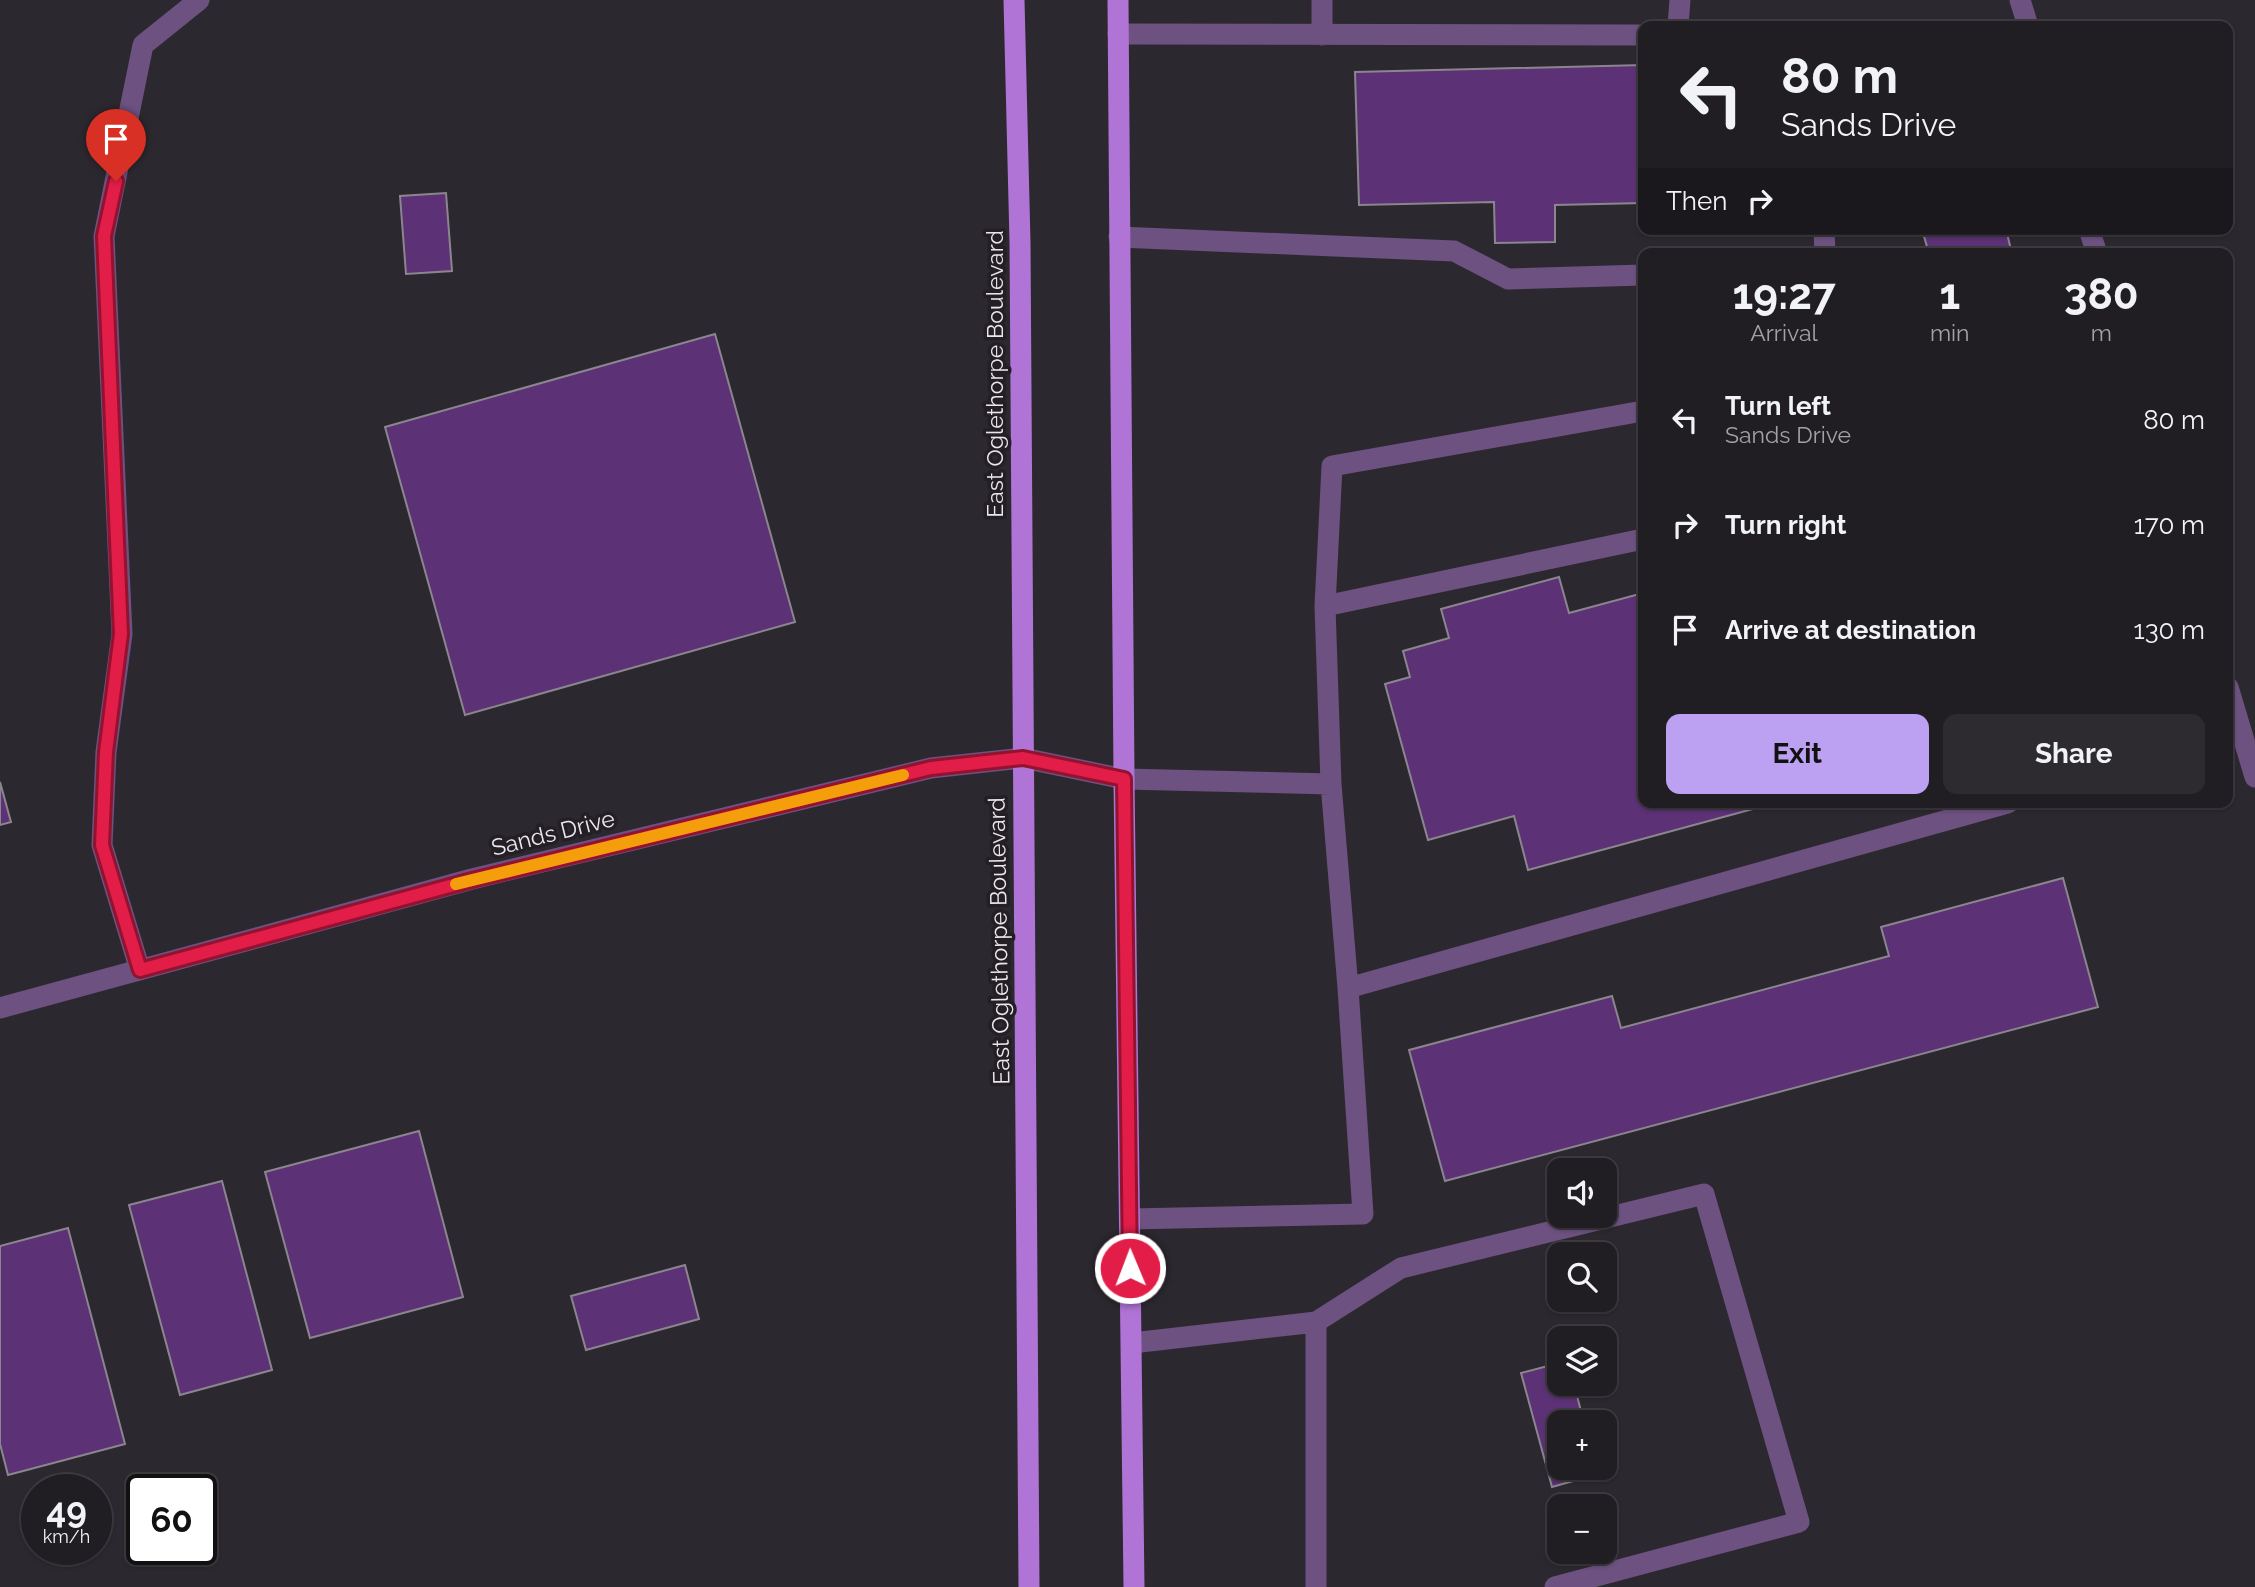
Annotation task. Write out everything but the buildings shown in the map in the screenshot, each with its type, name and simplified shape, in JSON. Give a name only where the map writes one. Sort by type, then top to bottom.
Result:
[{"type":"main road","name":"East Oglethorpe Boulevard","points":[[1014,0],[1020,256],[1026,875],[1029,1587]]},
{"type":"main road","points":[[1118,0],[1133,1587]]},
{"type":"street","points":[[140,970],[102,845],[106,752],[121,634],[104,236],[143,45],[199,0]]},
{"type":"street","points":[[1322,0],[1322,35]]},
{"type":"street","points":[[1678,21],[1680,0]]},
{"type":"street","points":[[2020,0],[2026,21]]},
{"type":"street","points":[[1118,34],[1638,35]]},
{"type":"street","points":[[1119,237],[1454,250],[1508,279],[1638,275]]},
{"type":"street","points":[[1130,1219],[1363,1214],[1331,784],[1325,606],[1332,466],[1638,412]]},
{"type":"street","points":[[1325,606],[1638,540]]},
{"type":"street","points":[[2233,704],[2255,777]]},
{"type":"street","name":"Sands Drive","points":[[0,1008],[472,880],[917,771],[1023,758],[1124,779],[1331,784]]},
{"type":"street","points":[[1348,988],[1990,808]]},
{"type":"street","points":[[1132,1343],[1316,1322],[1401,1268],[1704,1194],[1798,1522],[1555,1587]]},
{"type":"street","points":[[1316,1322],[1316,1587]]},
{"type":"slow traffic","points":[[456,884],[903,775]]},
{"type":"route","points":[[116,181],[104,236],[121,634],[106,752],[102,845],[140,970],[472,880],[931,768],[1023,758],[1124,779],[1130,1268]]}]
